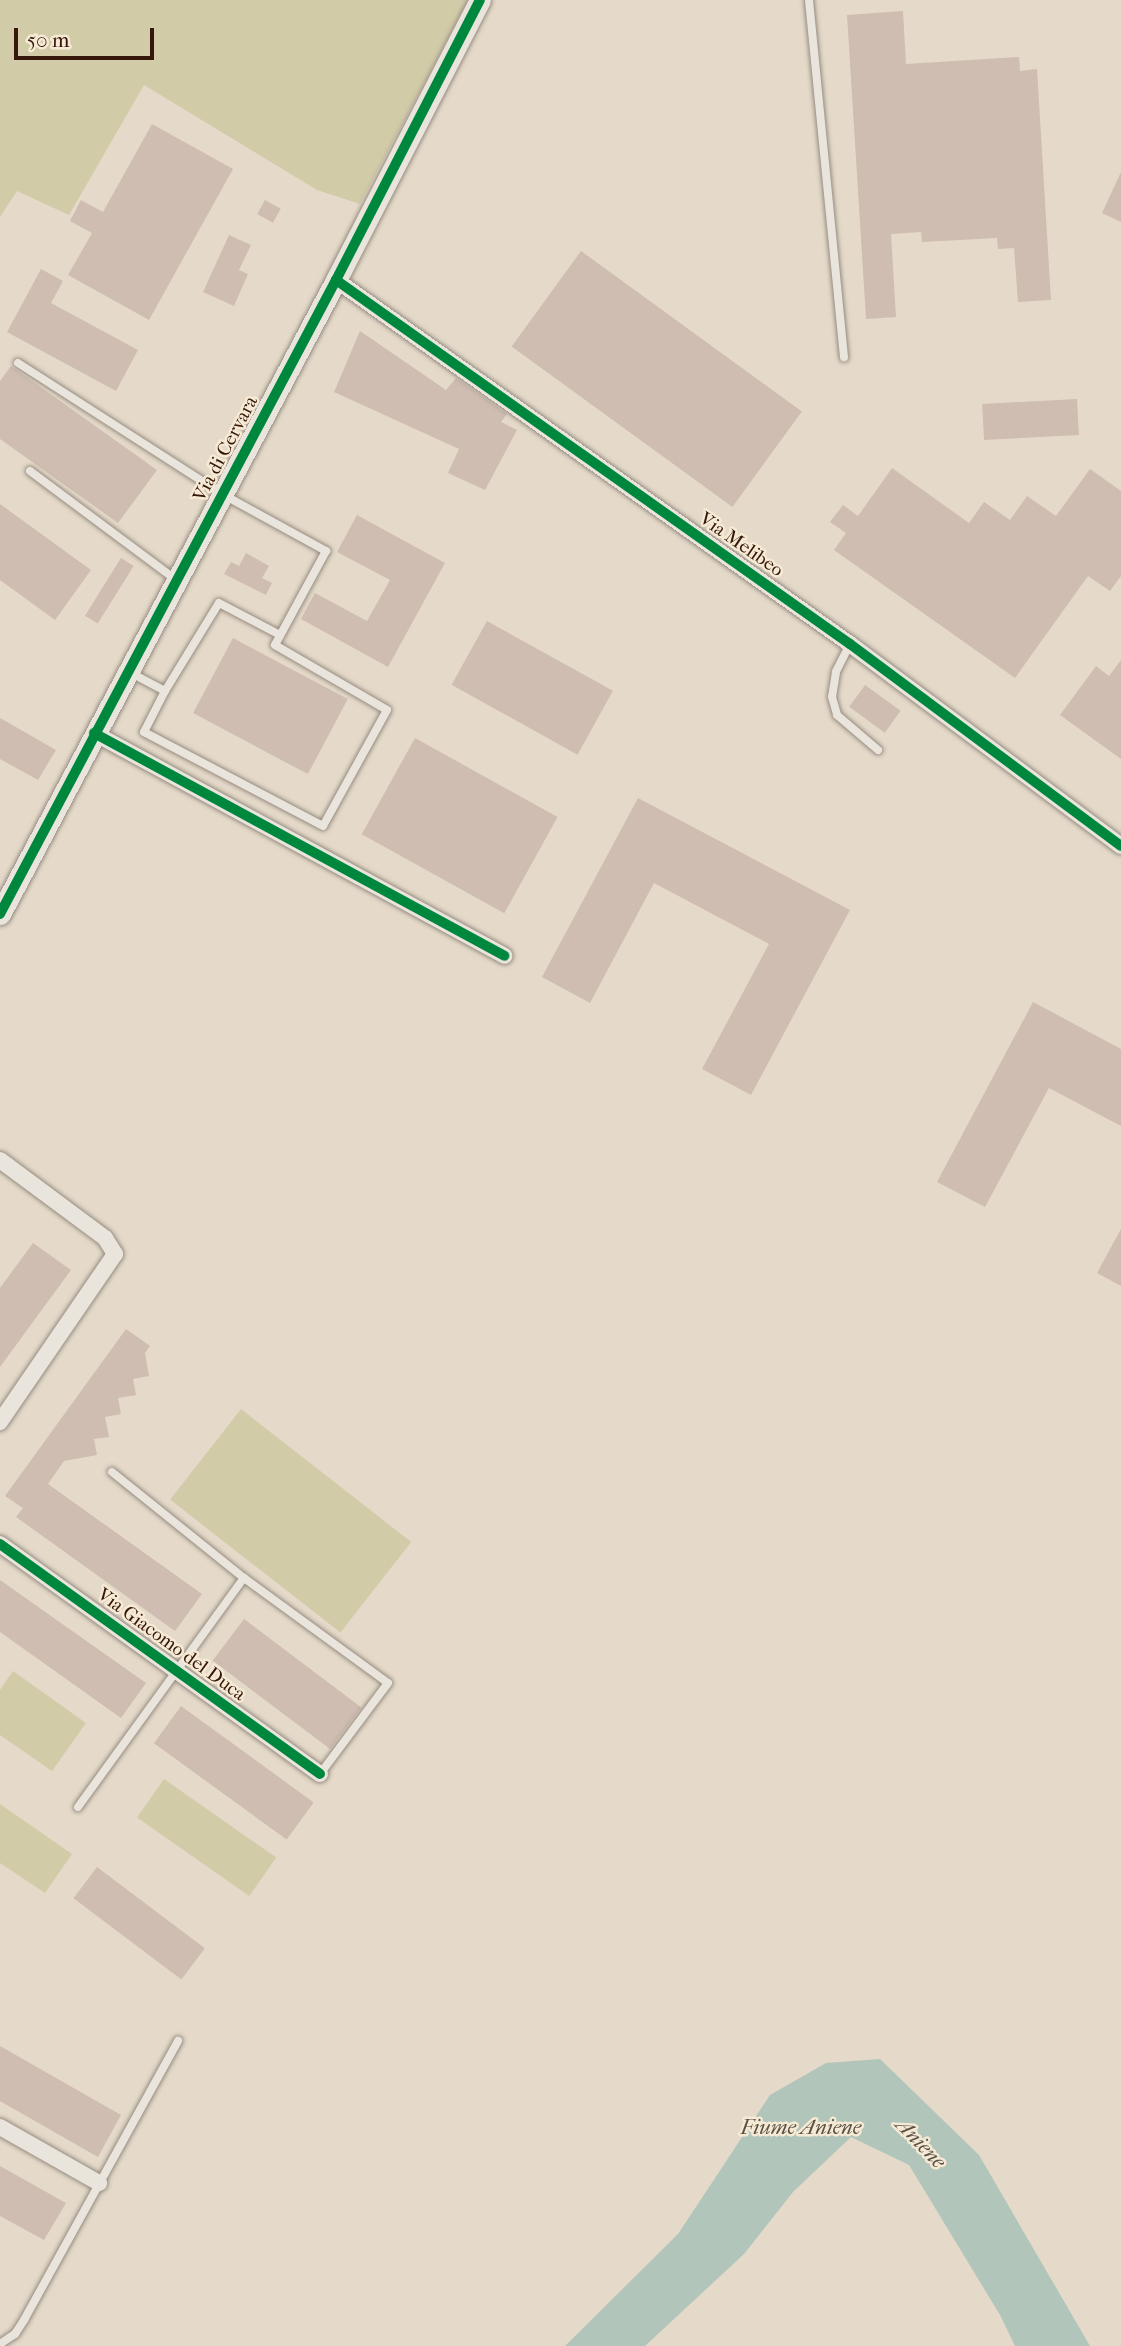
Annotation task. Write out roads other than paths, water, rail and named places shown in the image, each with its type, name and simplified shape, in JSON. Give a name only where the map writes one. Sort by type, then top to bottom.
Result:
[{"type":"street","name":"Via di Cervara","points":[[0,914],[336,280],[480,0]]},
{"type":"street","name":"Via Melibeo","points":[[336,280],[850,643],[1121,846]]},
{"type":"street","points":[[94,733],[504,956]]},
{"type":"street","points":[[0,1160],[110,1243],[115,1254],[0,1422]]},
{"type":"street","name":"Via Giacomo del Duca","points":[[0,1544],[320,1774]]},
{"type":"street","points":[[0,2127],[99,2183]]},
{"type":"lane","points":[[809,0],[844,357]]},
{"type":"lane","points":[[18,363],[222,494],[326,551],[275,645],[387,710],[323,827],[144,732],[165,691],[219,603],[280,635]]},
{"type":"lane","points":[[30,471],[176,580]]},
{"type":"lane","points":[[850,643],[836,672],[832,697],[837,715],[878,750]]},
{"type":"lane","points":[[127,670],[165,691]]},
{"type":"lane","name":"Via Giacomo del Duca","points":[[112,1472],[244,1578],[388,1683],[320,1774]]},
{"type":"lane","name":"Via Giacomo del Duca","points":[[78,1807],[244,1578]]},
{"type":"lane","points":[[0,2344],[15,2334],[24,2320],[178,2040]]},
{"type":"water","name":"Fiume Aniene","points":[[880,2059],[979,2155],[1090,2346],[1015,2346],[1000,2315],[909,2165],[851,2137],[793,2192],[744,2254],[645,2346],[565,2346],[678,2234],[770,2095],[826,2063]]},
{"type":"water label","name":"Aniene","points":[[921,2143]]}]
